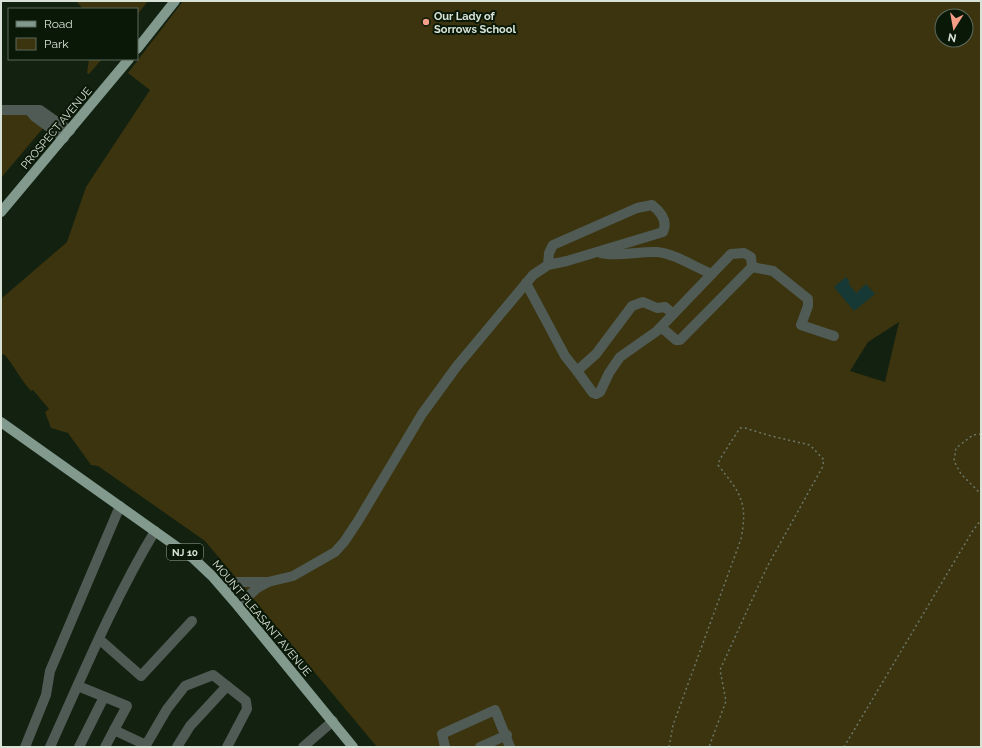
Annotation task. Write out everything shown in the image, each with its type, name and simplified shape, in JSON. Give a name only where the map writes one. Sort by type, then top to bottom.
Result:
[{"type":"main road","points":[[138,48],[175,1]]},
{"type":"main road","name":"PROSPECT AVENUE","points":[[1,212],[128,60]]},
{"type":"main road","name":"MOUNT PLEASANT AVENUE","points":[[1,422],[194,559],[224,589],[353,747]]},
{"type":"street","points":[[1,110],[29,110],[35,117],[67,134]]},
{"type":"street","points":[[238,606],[257,588],[268,582],[298,573],[334,552],[344,542],[422,414],[457,366],[532,275],[548,265],[663,232],[665,226],[662,216],[652,205],[645,205],[581,232],[553,246],[549,252],[548,265]]},
{"type":"street","points":[[597,252],[618,254],[658,252],[669,254],[712,274]]},
{"type":"street","points":[[526,283],[565,356],[593,393],[596,394],[600,392],[609,373],[620,357],[661,327],[731,254],[744,253],[751,257],[752,267]]},
{"type":"street","points":[[661,327],[676,340],[680,340],[752,267]]},
{"type":"street","points":[[752,267],[773,271],[808,299],[808,306],[801,325],[834,336]]},
{"type":"street","points":[[577,371],[596,354],[632,306],[643,302],[657,308],[665,307],[673,314]]},
{"type":"street","points":[[25,747],[46,695],[50,671],[120,506]]},
{"type":"street","points":[[50,747],[99,638],[139,557],[155,531]]},
{"type":"street","points":[[224,589],[236,582],[268,582]]},
{"type":"street","points":[[99,638],[142,676],[192,621]]},
{"type":"street","points":[[114,730],[146,745],[167,708],[186,686],[213,675],[246,701],[247,709],[227,747]]},
{"type":"street","points":[[78,686],[127,706],[105,747]]},
{"type":"street","points":[[176,747],[190,726],[228,686]]},
{"type":"street","points":[[79,747],[104,697]]},
{"type":"street","points":[[445,747],[442,734],[495,710],[507,735],[510,747]]},
{"type":"street","points":[[303,747],[332,722]]},
{"type":"street","points":[[480,747],[507,735]]},
{"type":"path","points":[[669,747],[673,725],[741,539],[745,520],[743,504],[738,491],[718,466],[720,459],[740,428],[745,428],[810,445],[824,460],[822,468],[767,567],[720,670],[726,702],[709,747]]},
{"type":"path","points":[[981,434],[973,435],[956,448],[954,461],[961,474],[981,494]]},
{"type":"path","points":[[844,747],[972,532],[981,520]]},
{"type":"green space","points":[[76,1],[148,1],[138,14],[138,8],[82,8]]},
{"type":"green space","points":[[183,1],[981,1],[981,747],[377,747],[205,541],[98,466],[91,465],[68,433],[51,428],[45,412],[49,409],[33,390],[31,391],[27,387],[5,355],[1,354],[1,299],[67,242],[86,187],[150,90],[128,73]],"holes":[[[899,322],[885,382],[850,371],[868,342]]]},
{"type":"green space","points":[[89,60],[101,60],[89,74],[87,73]]},
{"type":"green space","points":[[29,109],[49,121],[1,178],[1,112]]},
{"type":"water","points":[[846,277],[850,282],[848,283],[856,293],[866,284],[875,294],[854,311],[834,287]]},
{"type":"place","name":"Our Lady of Sorrows School","points":[[426,22]]}]
